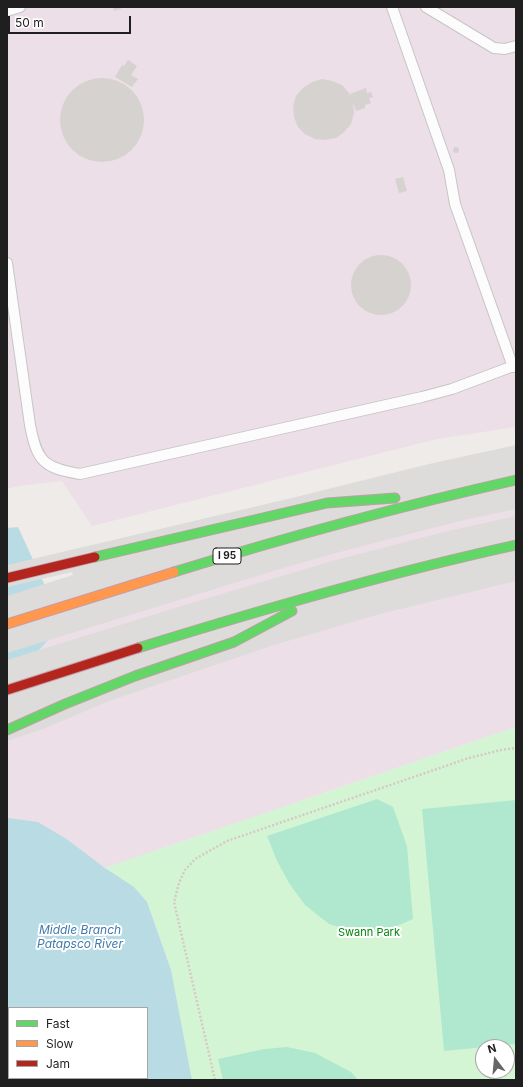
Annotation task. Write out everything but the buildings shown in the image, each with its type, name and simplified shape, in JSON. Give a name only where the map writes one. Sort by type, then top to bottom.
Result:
[{"type":"highway","name":"I 95","points":[[7,624],[264,544],[343,522],[516,480]]},
{"type":"highway","points":[[7,578],[327,503],[450,495]]},
{"type":"highway","points":[[7,690],[159,641],[333,589],[448,560],[516,545]]},
{"type":"highway","points":[[448,560],[493,559]]},
{"type":"highway","points":[[7,730],[59,706],[135,676],[234,642],[333,589]]},
{"type":"lane","points":[[7,11],[20,7]]},
{"type":"lane","points":[[7,263],[33,443],[39,456],[47,464],[60,471],[80,474],[414,398],[452,389],[514,366],[455,204],[449,170],[392,7]]},
{"type":"lane","points":[[426,7],[494,48],[505,49],[516,46]]},
{"type":"path","points":[[215,1080],[174,902],[179,883],[185,870],[195,859],[227,841],[469,758],[516,748]]},
{"type":"shaded area","points":[[7,7],[516,7],[516,427],[437,439],[92,526],[62,481],[18,486],[7,489]]},
{"type":"shaded area","points":[[516,454],[516,727],[105,868],[68,840],[7,816],[7,685],[50,638]]},
{"type":"green space","name":"Swann Park","points":[[516,727],[516,1080],[192,1080],[171,970],[147,902],[105,868]]},
{"type":"green space","points":[[377,799],[393,807],[407,846],[413,919],[388,930],[360,933],[329,924],[305,905],[289,883],[277,861],[267,836]]},
{"type":"green space","points":[[516,800],[516,1044],[515,1039],[475,1039],[475,1048],[444,1051],[422,809]]},
{"type":"green space","points":[[287,1047],[315,1053],[351,1072],[358,1080],[223,1080],[218,1059],[264,1049]]},
{"type":"water","points":[[18,527],[47,590],[50,638],[7,685],[7,528]]},
{"type":"water","name":"Middle Branch Patapsco River","points":[[7,816],[9,818],[38,822],[68,840],[105,868],[134,887],[147,902],[171,970],[192,1080],[7,1080]]},
{"type":"pier","points":[[516,445],[516,509],[460,521],[347,550],[280,569],[7,653],[7,596],[73,575],[72,572],[7,587],[7,565],[429,464]]},
{"type":"pier","points":[[516,516],[516,581],[380,614],[274,645],[109,701],[43,729],[7,741],[7,660],[332,561],[444,532]]},
{"type":"traffic: fast","points":[[174,572],[344,523],[430,500],[516,480]]},
{"type":"traffic: fast","points":[[95,557],[327,503],[395,498]]},
{"type":"traffic: fast","points":[[138,648],[326,592],[421,567],[516,545]]},
{"type":"traffic: fast","points":[[7,730],[65,704],[135,676],[234,642],[292,611]]},
{"type":"traffic: slow","points":[[7,624],[174,572]]},
{"type":"traffic: jam","points":[[7,578],[95,557]]},
{"type":"traffic: jam","points":[[7,690],[138,648]]}]
